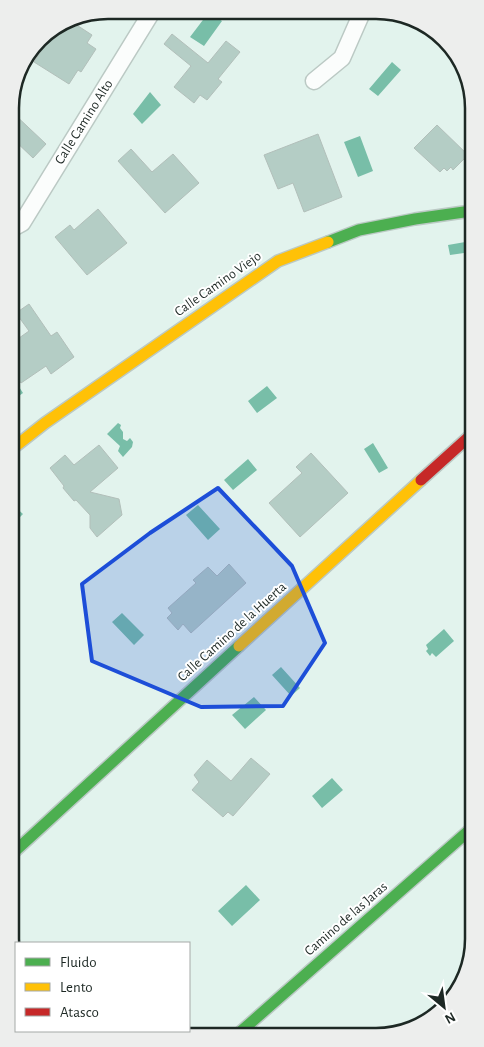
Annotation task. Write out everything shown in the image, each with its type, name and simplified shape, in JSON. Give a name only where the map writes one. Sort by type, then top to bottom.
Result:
[{"type":"street","name":"Calle Camino Alto","points":[[19,225],[22,223],[147,19]]},
{"type":"street","points":[[314,81],[342,58],[359,19]]},
{"type":"street","name":"Calle Camino Viejo","points":[[19,443],[45,422],[278,261],[359,230],[465,212]]},
{"type":"street","name":"Calle Camino de la Huerta","points":[[19,848],[465,440]]},
{"type":"street","name":"Camino de las Jaras","points":[[245,1028],[465,834]]},
{"type":"highlighted area","points":[[218,488],[292,566],[325,643],[283,706],[201,707],[92,661],[82,584],[150,533]]},
{"type":"shaded area","points":[[204,19],[219,19],[222,21],[204,46],[190,37]]},
{"type":"shaded area","points":[[392,62],[401,70],[378,96],[369,89]]},
{"type":"shaded area","points":[[150,92],[161,105],[142,124],[133,114]]},
{"type":"shaded area","points":[[360,136],[373,171],[358,177],[344,142]]},
{"type":"shaded area","points":[[465,242],[465,253],[450,255],[448,245]]},
{"type":"shaded area","points":[[267,386],[277,398],[257,413],[248,401]]},
{"type":"shaded area","points":[[19,387],[23,393],[19,396]]},
{"type":"shaded area","points":[[118,423],[121,425],[123,439],[127,441],[130,438],[133,442],[132,447],[123,457],[118,451],[120,446],[107,434]]},
{"type":"shaded area","points":[[373,443],[388,468],[379,473],[364,449]]},
{"type":"shaded area","points":[[248,459],[257,470],[233,490],[224,480]]},
{"type":"shaded area","points":[[198,505],[220,529],[208,540],[186,515]]},
{"type":"shaded area","points":[[122,613],[144,635],[134,645],[112,622]]},
{"type":"shaded area","points":[[444,629],[454,641],[436,657],[432,653],[430,656],[426,651],[428,649],[426,645]]},
{"type":"shaded area","points":[[281,667],[300,688],[291,696],[272,675]]},
{"type":"shaded area","points":[[254,697],[266,710],[245,729],[232,715]]},
{"type":"shaded area","points":[[332,778],[343,790],[322,808],[312,796]]},
{"type":"shaded area","points":[[246,885],[260,900],[232,926],[218,911]]},
{"type":"building","points":[[77,25],[92,35],[87,43],[96,49],[81,72],[78,70],[69,84],[34,62],[45,45],[62,32]]},
{"type":"building","points":[[172,34],[208,63],[226,41],[240,52],[218,79],[222,82],[207,100],[200,95],[194,103],[174,87],[191,66],[164,44]]},
{"type":"building","points":[[19,119],[46,144],[33,158],[19,145]]},
{"type":"building","points":[[437,125],[465,152],[465,158],[453,170],[451,167],[447,171],[444,168],[440,172],[414,148]]},
{"type":"building","points":[[318,134],[342,197],[304,212],[293,183],[278,189],[264,155]]},
{"type":"building","points":[[131,149],[152,172],[173,154],[199,183],[165,213],[118,161]]},
{"type":"building","points":[[98,209],[127,243],[87,275],[55,237],[70,225],[74,230]]},
{"type":"building","points":[[29,304],[51,336],[57,332],[74,357],[51,374],[46,366],[21,383],[19,380],[19,338],[29,331],[19,317],[19,311]]},
{"type":"building","points":[[99,445],[118,468],[90,492],[119,499],[122,515],[97,537],[90,528],[90,515],[76,500],[74,501],[50,468],[65,455],[74,465]]},
{"type":"building","points":[[311,453],[348,493],[300,537],[269,503],[302,473],[296,467]]},
{"type":"building","points":[[229,564],[246,583],[191,633],[183,624],[178,630],[167,618],[172,613],[168,608],[196,583],[193,580],[208,567],[217,576]]},
{"type":"building","points":[[251,758],[270,774],[233,816],[228,812],[223,817],[192,790],[199,782],[194,775],[207,760],[231,781]]},
{"type":"traffic: fast","points":[[328,242],[359,230],[465,212]]},
{"type":"traffic: fast","points":[[19,848],[239,646]]},
{"type":"traffic: fast","points":[[245,1028],[465,834]]},
{"type":"traffic: slow","points":[[19,443],[45,423],[278,261],[328,242]]},
{"type":"traffic: slow","points":[[239,646],[421,480]]},
{"type":"traffic: jam","points":[[421,480],[465,440]]}]
